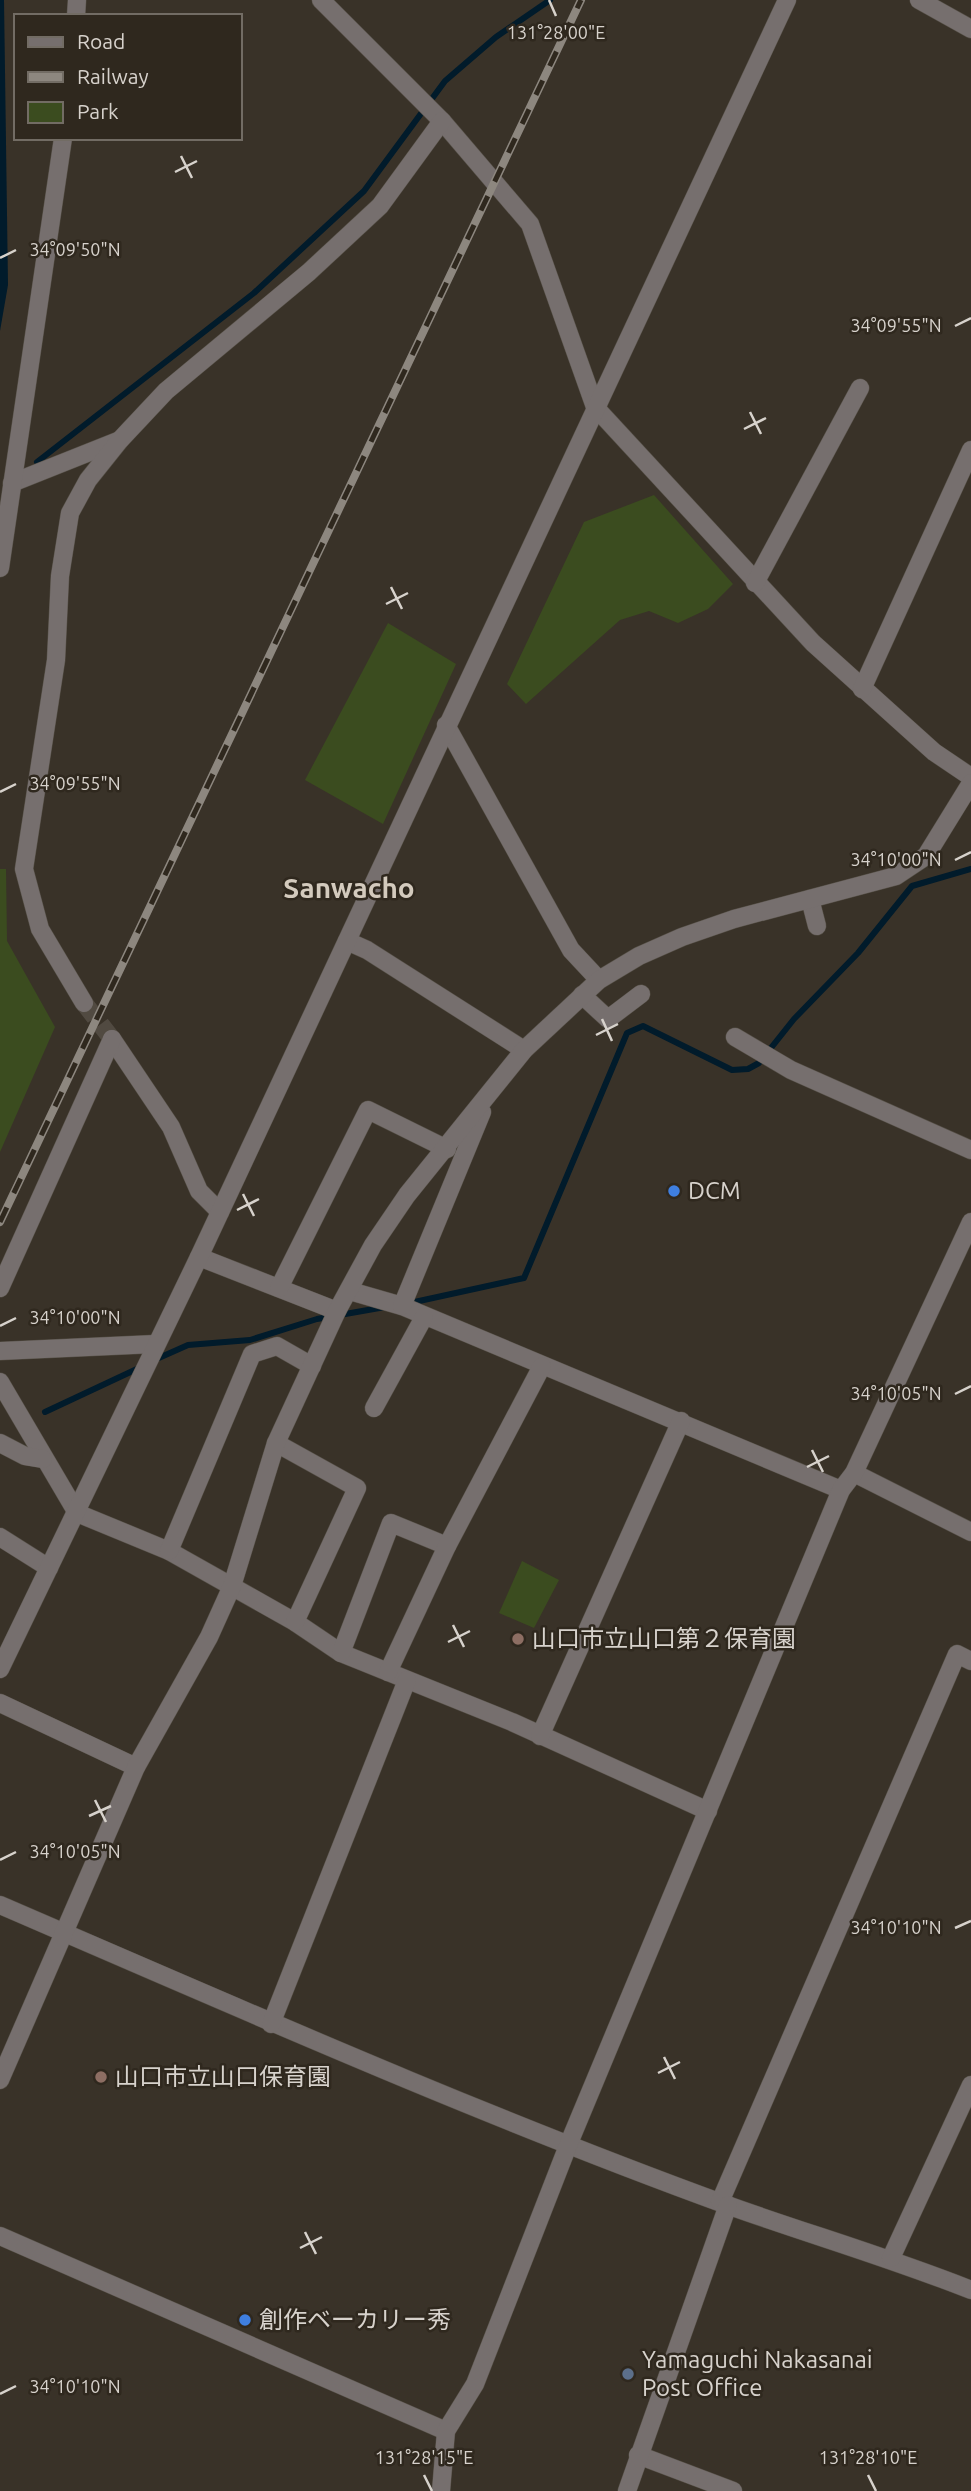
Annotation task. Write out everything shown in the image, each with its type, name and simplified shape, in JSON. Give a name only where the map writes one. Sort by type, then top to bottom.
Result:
[{"type":"street","points":[[321,0],[442,121],[530,224],[595,407],[755,583],[862,690],[934,752],[971,777]]},
{"type":"street","points":[[0,1670],[199,1257],[446,724],[787,0]]},
{"type":"street","points":[[919,0],[971,29]]},
{"type":"street","points":[[83,1003],[40,929],[24,869],[56,660],[60,576],[71,513],[88,480],[120,440],[166,391],[327,256],[380,206],[442,121]]},
{"type":"street","points":[[0,568],[63,140]]},
{"type":"street","points":[[755,583],[860,388]]},
{"type":"street","points":[[12,483],[120,440]]},
{"type":"street","points":[[862,690],[971,450]]},
{"type":"street","points":[[446,724],[571,950],[599,980]]},
{"type":"street","points":[[0,2080],[136,1768],[209,1637],[233,1586],[276,1443],[337,1311],[373,1245],[407,1195],[447,1149],[524,1050],[599,980],[639,956],[682,937],[734,919],[896,876],[926,856],[971,783]]},
{"type":"street","points":[[810,899],[817,926]]},
{"type":"street","points":[[347,941],[367,950],[524,1050]]},
{"type":"street","points":[[582,995],[608,1019],[641,994]]},
{"type":"street","points":[[735,1037],[791,1070],[971,1150]]},
{"type":"street","points":[[0,1289],[112,1039],[171,1127],[199,1191],[220,1212]]},
{"type":"street","points":[[402,1306],[492,1090]]},
{"type":"street","points":[[279,1288],[368,1110],[447,1149]]},
{"type":"street","points":[[441,2491],[446,2431],[475,2384],[569,2143],[841,1490],[853,1473],[971,1222]]},
{"type":"street","points":[[199,1257],[337,1311]]},
{"type":"street","points":[[350,1291],[402,1306],[841,1490]]},
{"type":"street","points":[[374,1408],[424,1317]]},
{"type":"street","points":[[0,1351],[155,1344]]},
{"type":"street","points":[[169,1551],[253,1354],[276,1346],[312,1366]]},
{"type":"street","points":[[388,1672],[447,1546],[542,1366]]},
{"type":"street","points":[[0,1382],[77,1513],[169,1551],[295,1622],[341,1653],[540,1736],[708,1811]]},
{"type":"street","points":[[540,1736],[681,1421]]},
{"type":"street","points":[[0,1443],[25,1456],[43,1459]]},
{"type":"street","points":[[276,1443],[357,1488],[295,1622]]},
{"type":"street","points":[[853,1473],[971,1532]]},
{"type":"street","points":[[341,1653],[391,1523],[447,1546]]},
{"type":"street","points":[[0,1537],[49,1568]]},
{"type":"street","points":[[0,1625],[16,1636]]},
{"type":"street","points":[[626,2491],[724,2203],[957,1654],[971,1661]]},
{"type":"street","points":[[271,2024],[407,1680]]},
{"type":"street","points":[[0,1703],[136,1768]]},
{"type":"street","points":[[0,1905],[271,2024],[569,2143],[724,2203],[891,2258],[971,2290]]},
{"type":"street","points":[[891,2258],[971,2085]]},
{"type":"street","points":[[0,2236],[446,2431]]},
{"type":"street","points":[[638,2455],[733,2491]]},
{"type":"green space","points":[[654,495],[733,584],[708,609],[678,623],[649,611],[620,620],[526,704],[507,684],[584,522]]},
{"type":"green space","points":[[388,623],[456,664],[383,824],[305,780]]},
{"type":"green space","points":[[0,869],[6,869],[7,941],[55,1027],[0,1152]]},
{"type":"green space","points":[[522,1561],[559,1580],[534,1628],[499,1613]]},
{"type":"water","points":[[0,0],[4,0],[8,285],[0,331]]},
{"type":"waterway","points":[[37,462],[254,293],[364,191],[445,81],[496,37],[550,0]]},
{"type":"waterway","points":[[410,1303],[524,1278],[627,1033],[643,1026],[732,1070],[748,1069],[759,1063],[794,1019],[858,953],[912,886],[971,869]]},
{"type":"waterway","points":[[152,1361],[188,1345],[250,1340],[317,1319],[385,1307]]},
{"type":"waterway","points":[[45,1412],[139,1368]]},
{"type":"tunnel","points":[[84,1003],[112,1039]]},
{"type":"railway","points":[[0,1222],[581,0]]},
{"type":"place","name":"DCM","points":[[674,1191]]},
{"type":"place","name":"山口市立山口第２保育園","points":[[518,1639]]},
{"type":"place","name":"山口市立山口保育園","points":[[101,2077]]},
{"type":"place","name":"創作ベーカリー秀","points":[[245,2320]]},
{"type":"place","name":"Yamaguchi Nakasanai Post Office","points":[[628,2374]]},
{"type":"district","name":"Sanwacho","points":[[349,888]]}]
